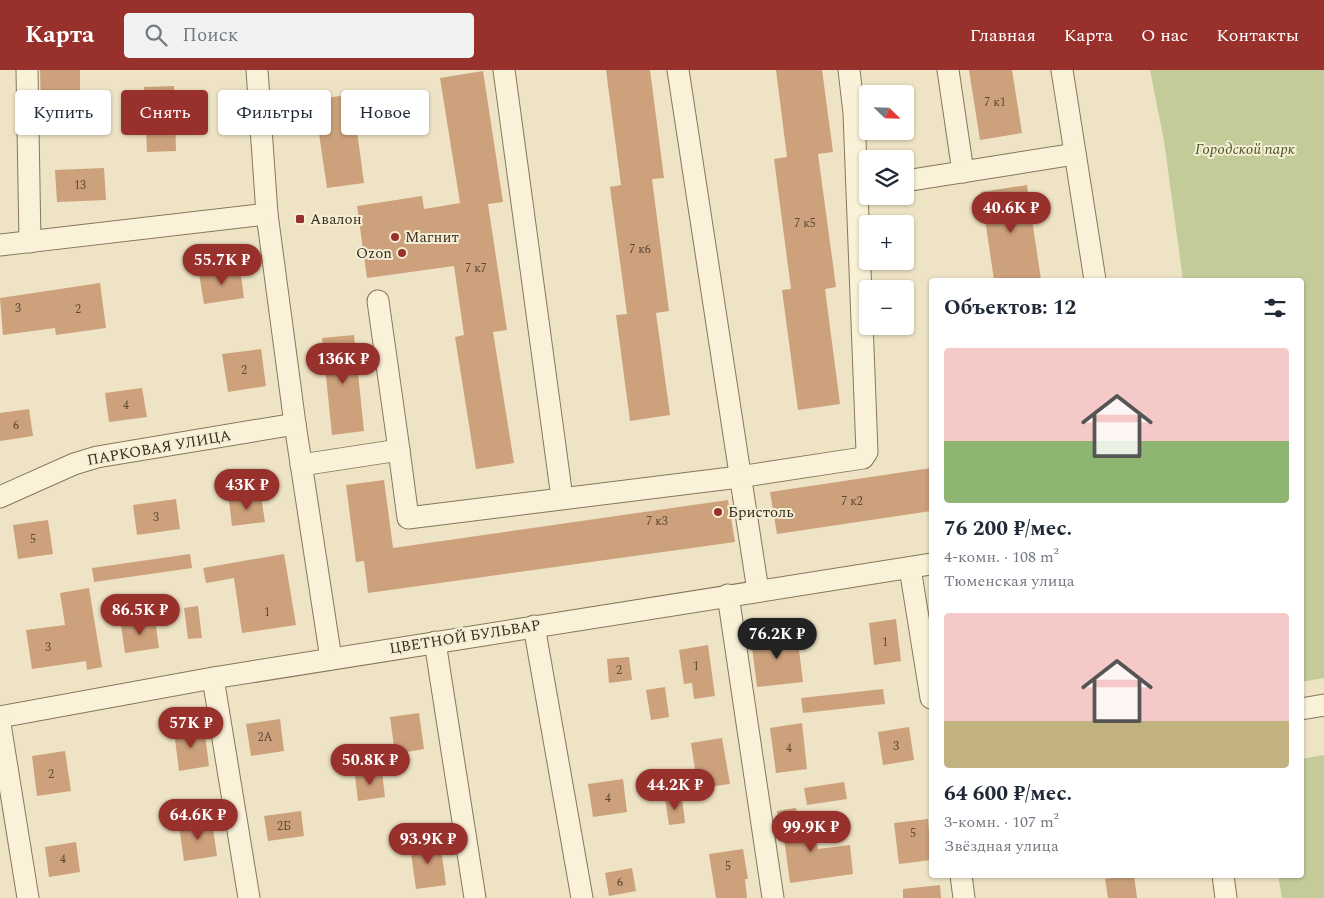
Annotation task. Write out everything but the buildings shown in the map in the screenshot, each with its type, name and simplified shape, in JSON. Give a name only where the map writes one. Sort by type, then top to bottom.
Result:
[{"type":"street","points":[[27,70],[30,242]]},
{"type":"street","points":[[257,70],[267,214],[295,424],[331,659]]},
{"type":"street","points":[[504,70],[562,498]]},
{"type":"street","points":[[678,70],[758,591]]},
{"type":"street","points":[[849,70],[859,160]]},
{"type":"street","points":[[948,70],[963,172]]},
{"type":"street","points":[[1062,70],[1095,278]]},
{"type":"street","points":[[914,180],[1075,154]]},
{"type":"street","points":[[378,301],[408,518],[739,477],[863,458],[868,452],[862,205]]},
{"type":"street","points":[[0,246],[267,214]]},
{"type":"street","name":"ПАРКОВАЯ УЛИЦА","points":[[0,497],[74,464],[97,457],[295,424]]},
{"type":"street","points":[[301,465],[398,450]]},
{"type":"street","name":"ЦВЕТНОЙ БУЛЬВАР","points":[[0,716],[213,678],[929,564]]},
{"type":"street","points":[[910,568],[929,686]]},
{"type":"street","points":[[728,595],[772,898]]},
{"type":"street","points":[[534,626],[582,898]]},
{"type":"street","points":[[435,642],[475,898]]},
{"type":"street","points":[[213,678],[249,898]]},
{"type":"street","points":[[1304,708],[1324,705]]},
{"type":"street","points":[[0,724],[28,898]]},
{"type":"street","points":[[961,878],[964,898]]},
{"type":"street","points":[[1223,878],[1226,898]]},
{"type":"green space","name":"Городской парк","points":[[1150,70],[1324,70],[1324,678],[1304,681],[1304,278],[1183,278],[1164,141]]},
{"type":"green space","points":[[1324,755],[1324,898],[1282,898],[1279,878],[1304,878],[1304,758]]},
{"type":"place","name":"Авалон","points":[[300,219]]},
{"type":"place","name":"Магнит","points":[[395,237]]},
{"type":"place","name":"Ozon","points":[[402,253]]},
{"type":"place","name":"Бристоль","points":[[718,512]]}]
